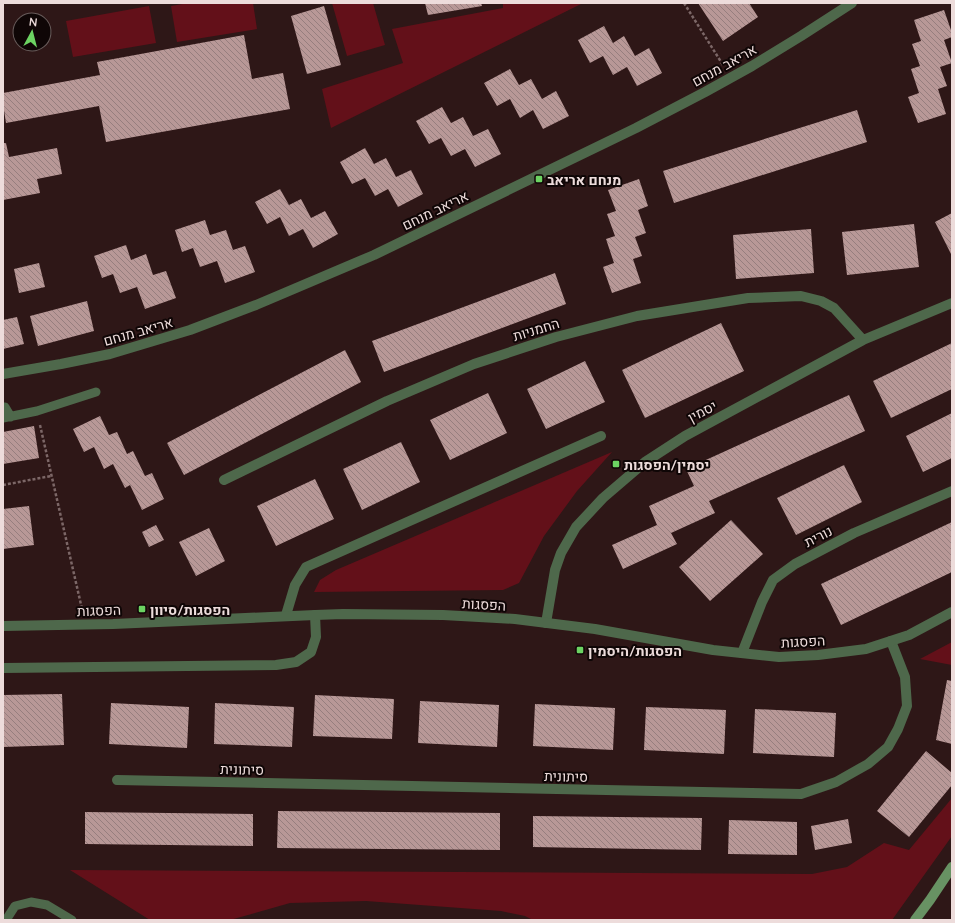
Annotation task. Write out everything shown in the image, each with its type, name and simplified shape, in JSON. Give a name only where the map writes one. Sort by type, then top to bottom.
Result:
[{"type":"main road","points":[[915,920],[952,867]]},
{"type":"street","name":"אריאב מנחם","points":[[3,374],[110,354],[190,330],[256,305],[374,255],[636,128],[731,78],[795,40],[852,3]]},
{"type":"street","name":"החמניות","points":[[224,480],[387,401],[474,364],[556,337],[637,316],[748,298],[800,296],[820,301],[834,308],[863,340]]},
{"type":"street","name":"יסמין","points":[[546,623],[555,570],[561,553],[576,527],[603,498],[644,462],[685,436],[863,340],[952,302]]},
{"type":"street","points":[[286,615],[295,585],[306,567],[601,436]]},
{"type":"street","name":"נורית","points":[[742,653],[762,602],[773,580],[795,564],[854,533],[952,491]]},
{"type":"street","name":"הפסגות","points":[[3,626],[85,625],[286,615],[443,615],[515,620],[595,629],[713,650],[779,657],[818,655],[866,649],[909,635],[952,612]]},
{"type":"street","points":[[3,668],[276,665],[296,662],[311,652],[316,637],[315,615]]},
{"type":"street","name":"סיתונית","points":[[117,780],[801,794],[836,782],[868,764],[888,747],[898,729],[907,706],[905,677],[891,641]]},
{"type":"lane","points":[[3,407],[5,408],[7,417],[37,411],[96,392]]},
{"type":"lane","points":[[6,920],[15,906],[31,902],[48,905],[72,920]]},
{"type":"path","points":[[684,3],[731,78]]},
{"type":"path","points":[[37,411],[85,625]]},
{"type":"path","points":[[3,484],[51,476]]},
{"type":"shaded area","points":[[188,3],[253,3],[257,29],[177,42],[171,6]]},
{"type":"shaded area","points":[[332,3],[373,3],[385,45],[347,56]]},
{"type":"shaded area","points":[[503,3],[583,3],[331,128],[322,89],[403,63],[392,29],[503,8]]},
{"type":"shaded area","points":[[149,6],[156,43],[73,57],[66,21]]},
{"type":"shaded area","points":[[612,452],[577,491],[544,536],[519,583],[503,590],[314,592],[320,580],[336,570]]},
{"type":"shaded area","points":[[952,642],[952,665],[920,659]]},
{"type":"shaded area","points":[[952,798],[952,836],[892,920],[533,920],[525,916],[501,911],[366,901],[290,903],[230,920],[150,920],[70,870],[812,874],[847,867],[884,843],[909,850]]},
{"type":"building","points":[[425,3],[481,3],[482,6],[428,15]]},
{"type":"building","points":[[698,3],[749,3],[758,17],[723,41]]},
{"type":"building","points":[[324,6],[341,65],[307,74],[291,16]]},
{"type":"building","points":[[944,10],[952,33],[952,37],[944,40],[952,63],[940,67],[947,86],[938,89],[946,114],[918,123],[908,97],[919,93],[911,69],[920,66],[912,44],[921,41],[914,20]]},
{"type":"building","points":[[604,26],[613,43],[624,36],[635,56],[649,48],[662,73],[637,86],[627,67],[613,75],[603,56],[590,63],[578,40]]},
{"type":"building","points":[[244,35],[252,79],[283,73],[290,109],[106,142],[99,106],[6,123],[3,93],[100,75],[97,62]]},
{"type":"building","points":[[510,69],[519,85],[531,79],[542,99],[556,91],[569,116],[543,129],[533,110],[520,118],[510,99],[497,106],[484,83]]},
{"type":"building","points":[[442,107],[451,123],[463,117],[473,136],[488,129],[501,154],[475,167],[465,149],[451,156],[441,138],[429,144],[416,121]]},
{"type":"building","points":[[857,110],[867,142],[674,203],[663,171]]},
{"type":"building","points":[[3,143],[6,143],[9,157],[57,148],[62,174],[37,179],[40,193],[3,200]]},
{"type":"building","points":[[365,148],[374,164],[386,158],[396,177],[411,170],[423,194],[398,207],[388,189],[375,196],[365,178],[352,184],[340,162]]},
{"type":"building","points":[[639,179],[648,206],[638,210],[646,233],[635,237],[642,256],[633,259],[641,283],[612,293],[603,267],[614,263],[606,239],[615,236],[607,214],[616,211],[608,190]]},
{"type":"building","points":[[280,189],[289,205],[301,199],[311,218],[325,211],[338,234],[313,248],[303,229],[289,236],[280,217],[267,224],[255,202]]},
{"type":"building","points":[[952,213],[952,256],[935,222]]},
{"type":"building","points":[[205,220],[210,235],[226,230],[233,250],[245,246],[255,272],[225,283],[217,261],[200,267],[193,248],[182,252],[175,230]]},
{"type":"building","points":[[914,224],[919,267],[847,275],[842,232]]},
{"type":"building","points":[[811,229],[814,273],[736,279],[733,235]]},
{"type":"building","points":[[126,245],[131,260],[146,254],[153,275],[166,271],[176,298],[145,309],[137,287],[120,293],[113,274],[102,278],[94,256]]},
{"type":"building","points":[[39,263],[45,287],[19,293],[14,269]]},
{"type":"building","points":[[555,273],[566,304],[384,372],[372,341]]},
{"type":"building","points":[[87,301],[94,331],[38,346],[30,316]]},
{"type":"building","points":[[17,317],[24,344],[3,349],[3,320]]},
{"type":"building","points":[[721,323],[744,371],[645,418],[622,370]]},
{"type":"building","points":[[952,343],[952,389],[891,418],[873,381]]},
{"type":"building","points":[[345,350],[361,382],[184,475],[167,443]]},
{"type":"building","points":[[585,361],[605,402],[546,429],[527,389]]},
{"type":"building","points":[[488,393],[507,433],[450,460],[430,420]]},
{"type":"building","points":[[849,395],[865,431],[709,501],[715,513],[671,533],[677,544],[623,569],[612,545],[657,525],[649,506],[694,486],[686,469]]},
{"type":"building","points":[[952,413],[952,458],[923,472],[906,436]]},
{"type":"building","points":[[100,416],[109,435],[117,432],[127,454],[133,451],[145,476],[152,473],[164,499],[142,510],[130,485],[125,488],[113,464],[104,469],[94,447],[84,452],[73,429]]},
{"type":"building","points":[[34,426],[39,458],[3,464],[3,432]]},
{"type":"building","points":[[401,442],[420,482],[362,510],[343,469]]},
{"type":"building","points":[[844,465],[862,502],[796,535],[777,498]]},
{"type":"building","points":[[315,479],[334,519],[276,546],[257,506]]},
{"type":"building","points":[[29,506],[34,545],[3,549],[3,509]]},
{"type":"building","points":[[731,520],[763,554],[710,601],[679,567]]},
{"type":"building","points":[[952,522],[952,572],[841,625],[821,584]]},
{"type":"building","points":[[156,525],[164,540],[149,547],[142,532]]},
{"type":"building","points":[[209,528],[225,561],[196,576],[179,542]]},
{"type":"building","points":[[947,680],[952,681],[952,744],[936,740]]},
{"type":"building","points":[[62,694],[64,745],[3,747],[3,695]]},
{"type":"building","points":[[315,695],[394,699],[392,739],[313,736]]},
{"type":"building","points":[[420,701],[499,705],[497,747],[418,743]]},
{"type":"building","points":[[111,703],[189,707],[187,748],[109,744]]},
{"type":"building","points":[[215,703],[294,707],[292,747],[214,744]]},
{"type":"building","points":[[535,704],[615,708],[613,750],[533,746]]},
{"type":"building","points":[[646,707],[726,710],[724,754],[644,750]]},
{"type":"building","points":[[755,709],[836,713],[834,757],[753,753]]},
{"type":"building","points":[[926,751],[952,773],[952,785],[909,837],[877,811]]},
{"type":"building","points":[[278,811],[500,813],[500,850],[277,848]]},
{"type":"building","points":[[85,812],[253,814],[253,846],[85,844]]},
{"type":"building","points":[[533,816],[702,818],[701,850],[533,847]]},
{"type":"building","points":[[848,819],[852,843],[815,850],[811,826]]},
{"type":"building","points":[[729,820],[797,822],[797,855],[728,854]]},
{"type":"place","name":"מנחם אריאב","points":[[539,179]]},
{"type":"place","name":"יסמין/הפסגות","points":[[616,464]]},
{"type":"place","name":"הפסגות/סיוון","points":[[142,609]]},
{"type":"place","name":"הפסגות/היסמין","points":[[580,650]]}]
